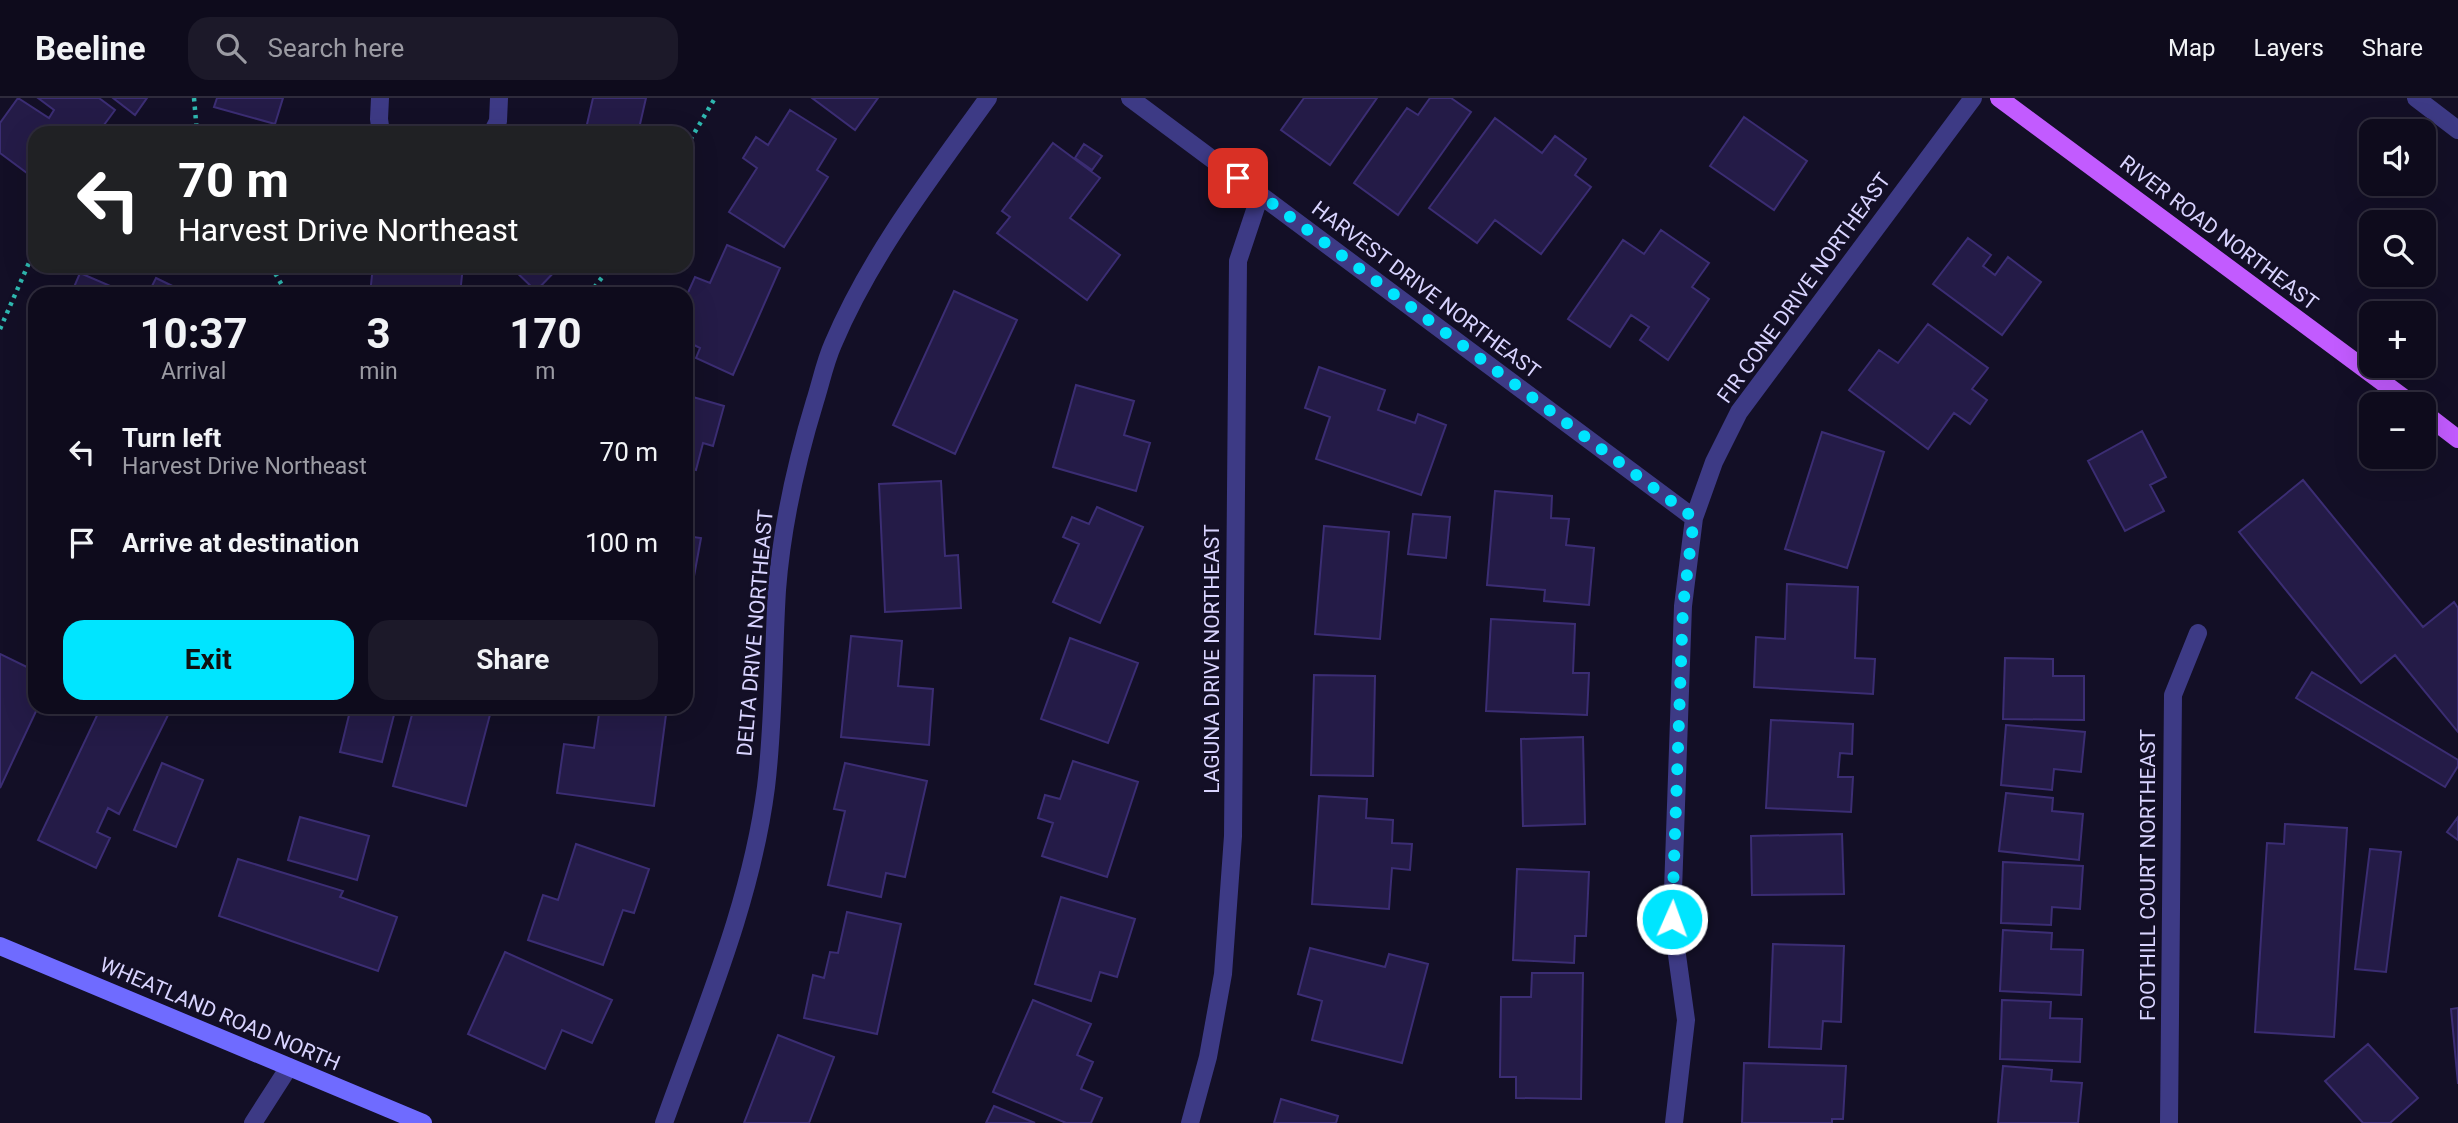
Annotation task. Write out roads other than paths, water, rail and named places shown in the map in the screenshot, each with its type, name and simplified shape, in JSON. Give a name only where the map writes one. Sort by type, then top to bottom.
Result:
[{"type":"main road","name":"RIVER ROAD NORTHEAST","points":[[1999,98],[2396,392]]},
{"type":"main road","points":[[2436,422],[2458,439]]},
{"type":"main road","name":"WHEATLAND ROAD NORTH","points":[[0,946],[423,1123]]},
{"type":"street","points":[[380,98],[380,126]]},
{"type":"street","points":[[496,126],[499,98]]},
{"type":"street","name":"DELTA DRIVE NORTHEAST","points":[[664,1123],[737,918],[754,854],[766,786],[783,532],[797,458],[832,345],[861,287],[915,200],[988,98]]},
{"type":"street","name":"HARVEST DRIVE NORTHEAST","points":[[1130,98],[1694,518]]},
{"type":"street","name":"FIR CONE DRIVE NORTHEAST","points":[[1674,1123],[1686,1020],[1672,919],[1683,606],[1694,518],[1714,462],[1739,412],[1973,98]]},
{"type":"street","points":[[2416,98],[2458,130]]},
{"type":"street","name":"LAGUNA DRIVE NORTHEAST","points":[[1190,1123],[1208,1057],[1224,960],[1233,836],[1238,261],[1260,195]]},
{"type":"street","name":"FOOTHILL COURT NORTHEAST","points":[[2169,1123],[2173,695],[2198,633]]},
{"type":"street","points":[[253,1123],[289,1067]]}]
